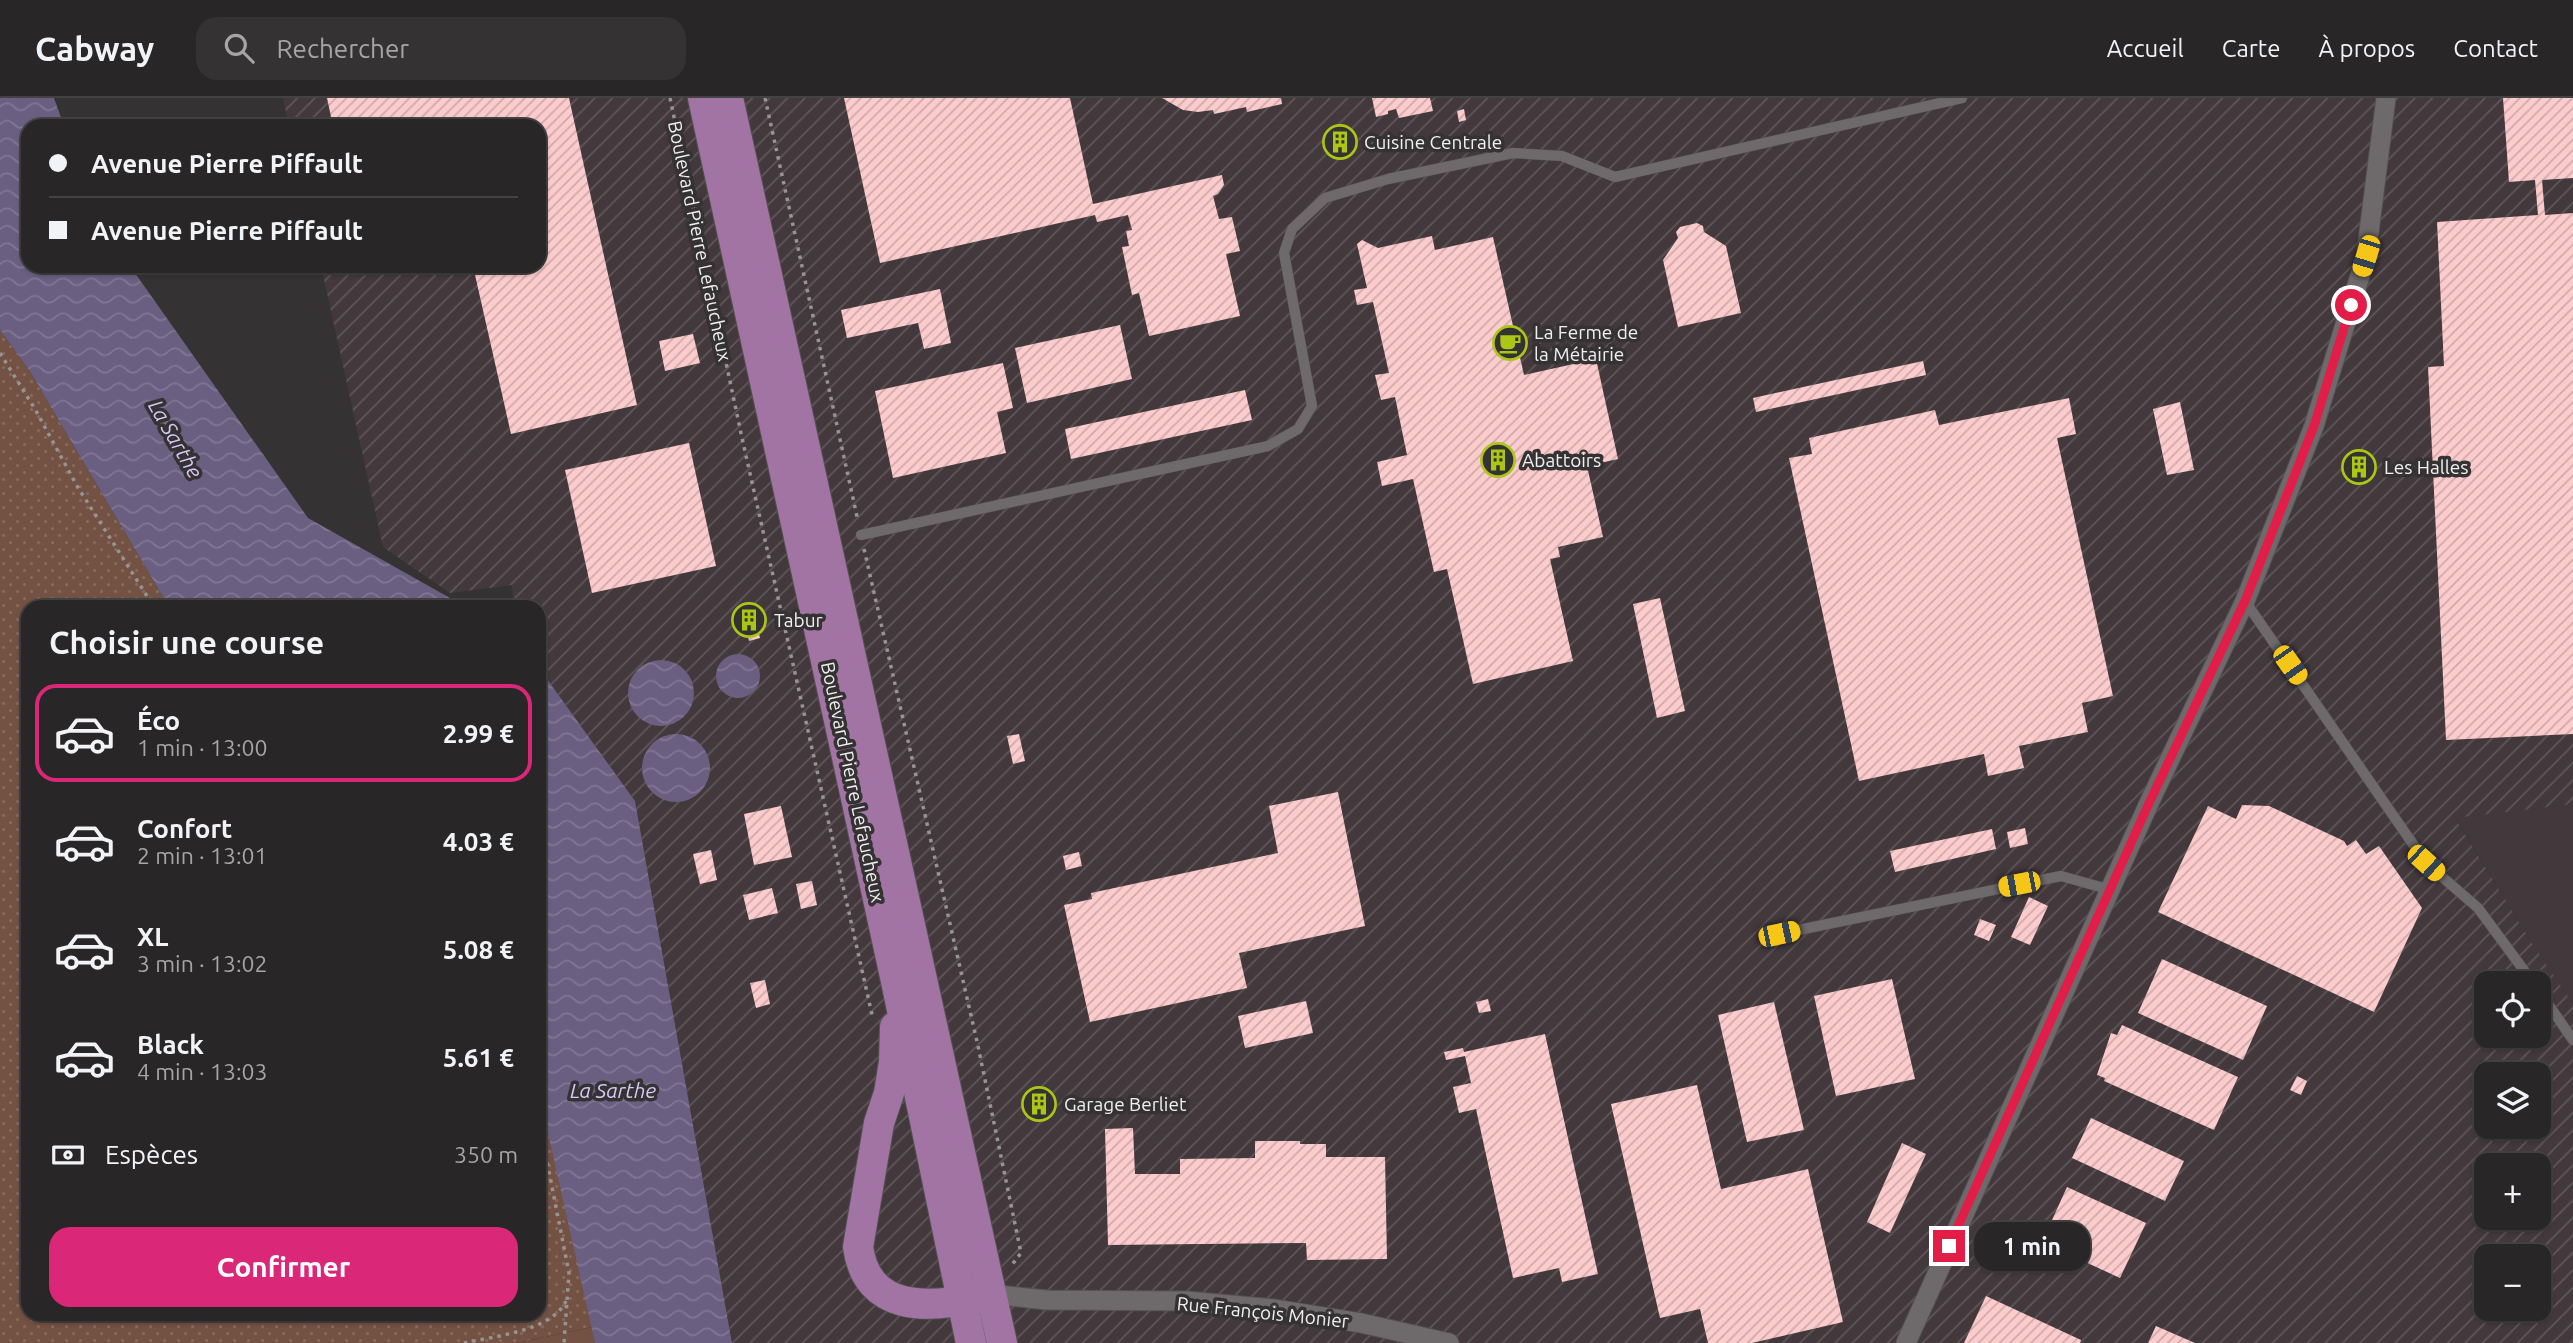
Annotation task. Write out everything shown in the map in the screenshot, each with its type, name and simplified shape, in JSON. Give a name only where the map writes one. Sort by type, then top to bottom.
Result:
[{"type":"main road","name":"Boulevard Pierre Lefaucheux","points":[[703,98],[896,981],[971,1343]]},
{"type":"main road","name":"Boulevard Pierre Lefaucheux","points":[[728,98],[1002,1343]]},
{"type":"main road","points":[[896,981],[894,1062],[889,1093],[879,1123],[858,1247],[860,1262],[874,1287],[898,1301],[962,1301],[991,1294]]},
{"type":"street","points":[[1906,1343],[2245,601],[2314,426],[2366,256],[2386,98]]},
{"type":"street","name":"Rue François Monier","points":[[991,1294],[1046,1300],[1187,1301],[1274,1309],[1361,1323],[1449,1343]]},
{"type":"lane","points":[[861,535],[1268,446],[1298,429],[1312,406],[1284,253],[1292,229],[1325,198],[1388,179],[1513,153],[1562,156],[1615,177],[1962,98]]},
{"type":"lane","points":[[2245,601],[2426,863],[2478,908],[2524,971]]},
{"type":"lane","points":[[1779,934],[2061,876],[2111,890]]},
{"type":"lane","points":[[2551,1008],[2573,1040]]},
{"type":"path","name":"Boulevard Pierre Lefaucheux","points":[[670,98],[739,424],[873,1024]]},
{"type":"path","points":[[765,98],[861,535],[978,1046],[1021,1253],[991,1294]]},
{"type":"path","points":[[0,353],[35,409],[77,486],[150,600]]},
{"type":"path","points":[[546,1156],[569,1273],[564,1343]]},
{"type":"path","points":[[464,1343],[545,1322],[558,1314],[568,1296]]},
{"type":"shaded area","points":[[283,98],[2573,98],[2573,804],[2455,818],[2551,971],[2474,971],[2474,1048],[2551,1048],[2551,971],[2573,1004],[2573,1343],[732,1343],[635,801],[546,678],[546,600],[513,600],[512,585],[450,593],[383,547],[323,273],[546,273],[546,119],[288,119]]},
{"type":"shaded area","points":[[0,330],[29,370],[165,600],[21,600],[21,1321],[546,1321],[546,1123],[593,1327],[517,1343],[0,1343]]},
{"type":"shaded area","points":[[2573,804],[2573,1004],[2530,940],[2455,817]]},
{"type":"shaded area","points":[[593,1327],[595,1343],[517,1343]]},
{"type":"water","name":"La Sarthe","points":[[0,98],[54,98],[62,119],[21,119],[21,273],[135,273],[308,518],[454,600],[165,600],[29,370],[0,330]]},
{"type":"water","points":[[738,654],[753,661],[760,676],[753,691],[738,698],[723,691],[716,676],[723,661]]},
{"type":"water","points":[[661,660],[684,670],[694,693],[684,716],[661,726],[638,716],[628,693],[638,670]]},
{"type":"water","name":"La Sarthe","points":[[546,678],[635,801],[732,1343],[595,1343],[546,1124]]},
{"type":"water","points":[[683,734],[704,749],[710,761],[708,781],[700,792],[683,802],[669,802],[652,792],[644,781],[642,761],[652,744],[663,736]]},
{"type":"building","points":[[327,98],[569,98],[637,405],[511,434],[475,273],[546,273],[546,119],[332,119]]},
{"type":"building","points":[[844,98],[1070,98],[1093,204],[1222,175],[1224,185],[1218,194],[1213,196],[1219,219],[1232,217],[1240,251],[1226,254],[1240,316],[1149,336],[1139,293],[1132,295],[1122,247],[1129,246],[1126,231],[1132,230],[1128,215],[1097,222],[1095,215],[880,263]]},
{"type":"building","points":[[1162,98],[1281,98],[1282,104],[1247,112],[1246,107],[1214,114],[1213,110],[1183,110]]},
{"type":"building","points":[[1372,98],[1430,98],[1433,111],[1399,118],[1396,109],[1376,117]]},
{"type":"building","points":[[2503,98],[2573,98],[2573,178],[2542,180],[2545,215],[2573,213],[2573,734],[2446,740],[2428,367],[2444,366],[2437,222],[2538,215],[2535,180],[2509,182]]},
{"type":"building","points":[[1464,109],[1466,120],[1459,122],[1457,111]]},
{"type":"building","name":"Cuisine Centrale","points":[[1350,135],[1352,144],[1329,149],[1327,140]]},
{"type":"building","points":[[1697,223],[1703,226],[1704,232],[1726,246],[1741,313],[1678,327],[1663,260],[1678,238],[1676,232],[1680,227]]},
{"type":"building","name":"Abattoirs","points":[[1432,236],[1435,250],[1493,237],[1524,375],[1596,359],[1618,459],[1587,466],[1603,537],[1558,547],[1560,557],[1550,559],[1573,661],[1473,684],[1447,569],[1434,572],[1413,479],[1382,486],[1377,462],[1407,455],[1395,397],[1381,400],[1375,375],[1389,373],[1373,302],[1357,305],[1354,290],[1367,288],[1357,244],[1362,240],[1378,248]]},
{"type":"building","points":[[940,289],[951,343],[924,349],[918,323],[847,338],[841,310]]},
{"type":"building","points":[[1120,325],[1132,379],[1027,403],[1015,348]]},
{"type":"building","points":[[693,334],[700,363],[665,371],[659,341]]},
{"type":"building","points":[[1923,361],[1926,375],[1756,412],[1753,398]]},
{"type":"building","points":[[1003,363],[1013,408],[997,412],[1006,453],[893,478],[875,391]]},
{"type":"building","points":[[1245,390],[1252,420],[1071,459],[1065,429]]},
{"type":"building","points":[[2069,398],[2076,434],[2057,438],[2113,696],[2082,703],[2088,732],[2019,746],[2024,768],[1988,776],[1984,754],[1859,781],[1789,458],[1812,454],[1809,438],[1935,410],[1939,425]]},
{"type":"building","points":[[2180,402],[2194,470],[2167,475],[2153,409]]},
{"type":"building","points":[[689,443],[716,566],[592,593],[565,470]]},
{"type":"building","points":[[1660,598],[1685,711],[1657,718],[1633,604]]},
{"type":"building","name":"Tabur","points":[[754,612],[757,624],[743,626],[741,615]]},
{"type":"building","points":[[757,626],[760,638],[749,641],[746,628]]},
{"type":"building","points":[[1019,734],[1025,761],[1013,764],[1007,736]]},
{"type":"building","points":[[1338,792],[1365,926],[1239,953],[1247,988],[1090,1022],[1064,905],[1092,899],[1091,893],[1278,853],[1269,806]]},
{"type":"building","points":[[2242,805],[2269,806],[2344,841],[2347,846],[2356,840],[2366,854],[2379,846],[2422,908],[2374,1012],[2158,912],[2208,806],[2236,819]]},
{"type":"building","points":[[781,806],[792,857],[754,865],[744,814]]},
{"type":"building","points":[[2025,828],[2028,844],[2010,848],[2007,832]]},
{"type":"building","points":[[1992,829],[1996,849],[1895,872],[1890,851]]},
{"type":"building","points":[[711,850],[717,880],[700,884],[693,854]]},
{"type":"building","points":[[1079,852],[1082,866],[1066,870],[1063,856]]},
{"type":"building","points":[[812,881],[817,905],[801,909],[796,884]]},
{"type":"building","points":[[772,888],[778,913],[749,920],[743,895]]},
{"type":"building","points":[[2029,897],[2048,906],[2030,945],[2011,937]]},
{"type":"building","points":[[1980,919],[1996,925],[1989,941],[1974,935]]},
{"type":"building","points":[[2162,959],[2267,1006],[2243,1060],[2138,1013]]},
{"type":"building","points":[[1892,979],[1915,1079],[1836,1096],[1814,996]]},
{"type":"building","points":[[765,980],[770,1004],[756,1008],[750,983]]},
{"type":"building","points":[[1488,999],[1491,1011],[1479,1013],[1476,1002]]},
{"type":"building","points":[[1306,1001],[1313,1033],[1245,1048],[1238,1016]]},
{"type":"building","points":[[1774,1002],[1804,1130],[1747,1142],[1718,1015]]},
{"type":"building","points":[[2122,1025],[2238,1077],[2214,1130],[2104,1081],[2105,1078],[2097,1075],[2111,1033],[2117,1035]]},
{"type":"building","points":[[1545,1034],[1598,1274],[1562,1282],[1559,1268],[1513,1278],[1476,1109],[1459,1113],[1453,1087],[1471,1083],[1465,1056],[1446,1060],[1444,1052],[1463,1048],[1464,1052]]},
{"type":"building","points":[[2297,1076],[2307,1081],[2301,1095],[2290,1090]]},
{"type":"building","points":[[1697,1085],[1721,1189],[1808,1169],[1843,1322],[1752,1343],[1708,1343],[1700,1309],[1660,1318],[1611,1104]]},
{"type":"building","name":"Garage Berliet","points":[[1044,1098],[1046,1108],[1034,1110],[1032,1100]]},
{"type":"building","points":[[2091,1118],[2184,1161],[2165,1201],[2072,1158]]},
{"type":"building","points":[[1133,1128],[1135,1174],[1180,1174],[1180,1159],[1255,1158],[1255,1141],[1326,1144],[1326,1157],[1385,1157],[1387,1259],[1307,1260],[1306,1243],[1108,1245],[1105,1129]]},
{"type":"building","points":[[1902,1143],[1926,1154],[1890,1233],[1867,1222]]},
{"type":"building","points":[[2067,1187],[2146,1223],[2120,1278],[2042,1242]]},
{"type":"building","points":[[1986,1296],[2081,1340],[2080,1343],[1964,1343]]},
{"type":"building","points":[[2156,1326],[2195,1343],[2148,1343]]},
{"type":"place","name":"Cuisine Centrale","points":[[1340,142]]},
{"type":"place","name":"La Ferme de la Métairie","points":[[1510,343]]},
{"type":"place","name":"Abattoirs","points":[[1498,460]]},
{"type":"place","name":"Les Halles","points":[[2359,467]]},
{"type":"place","name":"Tabur","points":[[749,620]]},
{"type":"place","name":"Garage Berliet","points":[[1039,1104]]},
{"type":"route","points":[[1949,1246],[2150,801],[2245,601],[2314,426],[2351,305]]}]
